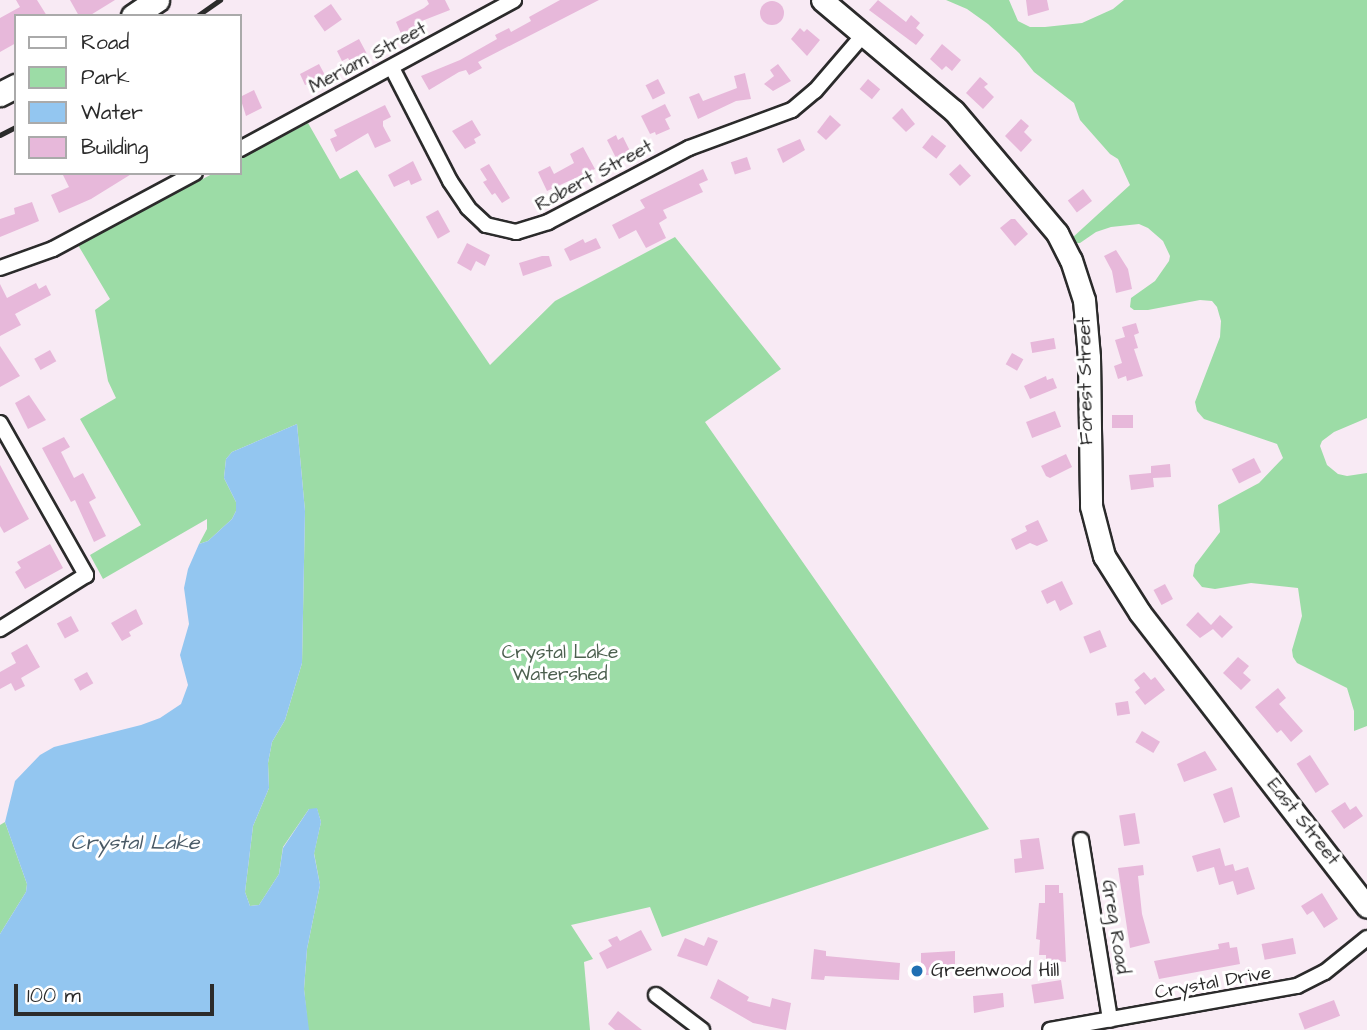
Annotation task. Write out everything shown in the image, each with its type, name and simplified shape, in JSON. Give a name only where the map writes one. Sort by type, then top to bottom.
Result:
[{"type":"main road","points":[[136,14],[158,0]]},
{"type":"main road","name":"Forest Street","points":[[822,0],[954,111],[1007,170],[1061,240],[1078,277],[1086,317],[1090,498],[1101,550],[1140,613],[1263,770]]},
{"type":"main road","name":"East Street","points":[[1263,770],[1367,907]]},
{"type":"street","name":"Meriam Street","points":[[242,148],[514,0]]},
{"type":"street","name":"Robert Street","points":[[392,68],[450,181],[468,208],[486,225],[516,232],[548,222],[689,148],[792,110],[815,90],[864,34]]},
{"type":"street","points":[[0,268],[53,249],[191,175]]},
{"type":"street","points":[[0,423],[86,575],[0,629]]},
{"type":"street","name":"Greg Road","points":[[1081,840],[1110,1020]]},
{"type":"street","name":"Crystal Drive","points":[[1050,1030],[1297,986],[1325,972],[1367,938]]},
{"type":"street","points":[[656,995],[702,1030]]},
{"type":"green space","points":[[946,0],[1009,0],[1018,21],[1030,27],[1045,27],[1082,23],[1113,9],[1124,0],[1367,0],[1367,418],[1334,432],[1322,441],[1320,446],[1327,465],[1338,474],[1347,476],[1367,473],[1367,726],[1354,731],[1354,711],[1347,688],[1297,663],[1293,657],[1292,650],[1302,616],[1298,588],[1251,583],[1215,589],[1202,587],[1193,576],[1195,565],[1220,532],[1218,505],[1259,483],[1283,458],[1277,444],[1204,419],[1197,411],[1195,402],[1220,337],[1221,321],[1217,307],[1212,301],[1200,300],[1148,310],[1134,310],[1130,307],[1131,298],[1155,281],[1169,261],[1170,256],[1163,241],[1139,224],[1111,227],[1096,232],[1080,243],[1075,243],[1072,238],[1130,185],[1118,159],[1110,154],[1080,120],[1074,103],[1034,72],[1019,53],[988,24],[967,9]]},
{"type":"green space","name":"Crystal Lake Watershed","points":[[308,123],[340,179],[357,170],[490,365],[555,301],[675,237],[781,369],[705,422],[989,829],[662,937],[650,907],[571,925],[593,959],[584,962],[590,1030],[308,1030],[304,989],[307,949],[320,885],[314,853],[321,822],[317,809],[309,809],[283,847],[279,874],[259,905],[250,906],[245,892],[253,826],[269,788],[268,763],[272,742],[285,720],[302,663],[305,511],[297,424],[232,452],[226,459],[224,478],[236,502],[236,511],[232,519],[208,541],[199,544],[207,529],[207,519],[103,579],[90,555],[141,525],[80,419],[116,398],[108,381],[95,310],[110,299],[78,245],[210,175],[242,175],[242,158]]},
{"type":"green space","points":[[5,822],[27,884],[26,892],[0,934],[0,825]]},
{"type":"water","name":"Crystal Lake","points":[[297,424],[305,511],[302,663],[285,720],[272,742],[268,763],[269,788],[253,826],[245,892],[250,906],[259,905],[279,874],[283,848],[309,809],[317,808],[321,822],[314,854],[320,885],[307,949],[304,989],[309,1030],[0,1030],[0,934],[26,892],[27,884],[5,822],[15,781],[40,755],[54,747],[141,725],[160,718],[181,704],[188,685],[180,655],[189,624],[184,588],[188,569],[199,544],[208,541],[232,519],[236,511],[236,502],[224,478],[226,459],[232,452]]},
{"type":"building","points":[[16,0],[37,0],[46,14],[14,14],[14,44],[0,52],[0,18],[20,7]]},
{"type":"building","points":[[70,0],[115,0],[92,14],[78,14]]},
{"type":"building","points":[[427,0],[445,0],[450,10],[414,24],[416,29],[402,36],[396,22],[424,8],[429,4]]},
{"type":"building","points":[[560,0],[599,0],[478,62],[482,68],[469,75],[466,70],[459,72],[429,90],[421,76],[460,60],[497,39],[495,35],[509,28],[511,32],[531,21],[529,17]]},
{"type":"building","points":[[878,0],[906,22],[911,15],[920,23],[916,28],[924,35],[916,45],[869,10]]},
{"type":"building","points":[[1026,0],[1047,0],[1049,10],[1028,16]]},
{"type":"building","points":[[772,1],[780,5],[784,13],[780,21],[772,25],[764,21],[760,13],[764,5]]},
{"type":"building","points":[[331,4],[342,20],[325,32],[314,16]]},
{"type":"building","points":[[800,28],[804,32],[807,29],[820,40],[807,56],[791,39]]},
{"type":"building","points":[[359,39],[367,54],[351,63],[348,58],[342,61],[337,51]]},
{"type":"building","points":[[942,44],[961,60],[952,71],[946,66],[942,70],[930,59]]},
{"type":"building","points":[[319,64],[326,77],[305,85],[300,74]]},
{"type":"building","points":[[778,64],[791,81],[773,91],[764,84],[774,76],[770,70]]},
{"type":"building","points":[[745,73],[751,99],[736,101],[698,119],[689,97],[699,93],[703,101],[737,88],[734,76]]},
{"type":"building","points":[[980,77],[988,84],[984,87],[994,97],[983,109],[966,93]]},
{"type":"building","points":[[658,79],[665,93],[653,100],[646,85]]},
{"type":"building","points":[[868,79],[880,89],[872,99],[860,89]]},
{"type":"building","points":[[254,90],[262,108],[246,116],[242,96]]},
{"type":"building","points":[[665,104],[671,116],[665,119],[670,129],[656,135],[655,132],[650,134],[641,116]]},
{"type":"building","points":[[385,105],[391,117],[383,121],[383,126],[391,141],[375,148],[368,133],[336,152],[330,139],[337,136],[334,130]]},
{"type":"building","points":[[902,108],[915,124],[906,132],[892,118]]},
{"type":"building","points":[[830,115],[841,125],[826,140],[817,132]]},
{"type":"building","points":[[1021,119],[1029,126],[1024,132],[1032,140],[1021,152],[1005,136]]},
{"type":"building","points":[[472,120],[481,135],[474,139],[476,143],[465,149],[452,131]]},
{"type":"building","points":[[616,135],[618,140],[623,137],[630,151],[616,158],[607,140]]},
{"type":"building","points":[[932,135],[946,146],[936,159],[922,148]]},
{"type":"building","points":[[800,139],[805,150],[783,163],[777,149]]},
{"type":"building","points":[[583,147],[595,169],[547,191],[538,172],[550,166],[554,174],[574,163],[570,154]]},
{"type":"building","points":[[747,157],[751,169],[735,175],[731,162]]},
{"type":"building","points":[[413,161],[422,180],[411,185],[409,180],[394,187],[388,175]]},
{"type":"building","points":[[489,164],[510,198],[502,203],[483,182],[487,180],[480,169]]},
{"type":"building","points":[[960,164],[971,176],[960,186],[949,174]]},
{"type":"building","points":[[703,169],[708,180],[699,184],[703,192],[663,210],[667,218],[659,223],[666,238],[646,248],[636,230],[619,239],[612,225],[645,208],[640,200]]},
{"type":"building","points":[[63,175],[130,175],[91,199],[59,213],[51,195],[69,187]]},
{"type":"building","points":[[1083,189],[1092,201],[1077,212],[1068,200]]},
{"type":"building","points":[[32,202],[39,221],[0,237],[0,219],[15,214],[14,208]]},
{"type":"building","points":[[438,210],[450,232],[438,239],[426,217]]},
{"type":"building","points":[[1015,219],[1028,234],[1015,246],[1000,228]]},
{"type":"building","points":[[596,238],[601,248],[570,261],[564,249],[583,239],[585,243]]},
{"type":"building","points":[[467,243],[490,255],[485,266],[476,261],[471,271],[457,263]]},
{"type":"building","points":[[1116,250],[1128,269],[1132,289],[1116,293],[1112,271],[1104,256]]},
{"type":"building","points":[[549,256],[552,266],[523,276],[519,263]]},
{"type":"building","points":[[36,283],[39,289],[46,285],[51,295],[15,314],[21,325],[0,336],[0,284],[7,298]]},
{"type":"building","points":[[1136,323],[1139,333],[1134,335],[1138,348],[1134,349],[1143,376],[1127,381],[1126,376],[1118,379],[1114,366],[1122,363],[1115,340],[1125,337],[1122,327]]},
{"type":"building","points":[[1054,338],[1056,349],[1032,353],[1030,342]]},
{"type":"building","points":[[0,346],[20,376],[0,387]]},
{"type":"building","points":[[50,350],[56,361],[41,370],[34,359]]},
{"type":"building","points":[[1012,353],[1023,359],[1017,371],[1006,364]]},
{"type":"building","points":[[1046,376],[1047,380],[1053,378],[1057,388],[1030,399],[1024,386]]},
{"type":"building","points":[[29,395],[46,420],[28,429],[15,403]]},
{"type":"building","points":[[1055,411],[1061,427],[1032,438],[1026,422]]},
{"type":"building","points":[[1112,415],[1133,415],[1133,428],[1112,428]]},
{"type":"building","points":[[64,437],[70,447],[61,452],[74,478],[83,473],[96,498],[89,502],[106,536],[94,542],[75,500],[71,502],[42,448]]},
{"type":"building","points":[[1066,454],[1072,467],[1050,478],[1046,476],[1041,466]]},
{"type":"building","points":[[1254,458],[1261,472],[1239,484],[1232,469]]},
{"type":"building","points":[[1170,464],[1171,477],[1153,478],[1154,487],[1131,490],[1129,475],[1151,473],[1151,466]]},
{"type":"building","points":[[0,465],[29,519],[4,533],[0,526]]},
{"type":"building","points":[[1038,520],[1048,541],[1037,546],[1030,543],[1016,550],[1011,539],[1027,531],[1025,526]]},
{"type":"building","points":[[50,544],[63,568],[25,589],[15,572],[21,568],[17,562]]},
{"type":"building","points":[[1062,581],[1073,604],[1060,611],[1055,600],[1047,604],[1041,591]]},
{"type":"building","points":[[1165,584],[1173,599],[1162,605],[1154,590]]},
{"type":"building","points":[[136,609],[143,624],[129,632],[131,636],[122,641],[111,623]]},
{"type":"building","points":[[1198,612],[1211,625],[1220,615],[1233,627],[1222,638],[1213,629],[1200,638],[1186,625]]},
{"type":"building","points":[[71,616],[79,631],[65,639],[57,624]]},
{"type":"building","points":[[1100,630],[1107,647],[1090,653],[1083,637]]},
{"type":"building","points":[[27,644],[40,667],[21,678],[25,686],[15,691],[11,683],[0,689],[0,672],[16,663],[11,653]]},
{"type":"building","points":[[1238,657],[1249,666],[1243,673],[1251,680],[1241,690],[1223,673]]},
{"type":"building","points":[[87,672],[93,683],[80,691],[74,679]]},
{"type":"building","points":[[1144,672],[1151,680],[1155,677],[1165,690],[1145,705],[1135,692],[1140,688],[1134,680]]},
{"type":"building","points":[[1278,688],[1286,698],[1279,704],[1303,731],[1291,742],[1281,730],[1277,733],[1255,707]]},
{"type":"building","points":[[1128,701],[1130,714],[1117,716],[1115,703]]},
{"type":"building","points":[[1142,731],[1160,742],[1153,753],[1135,742]]},
{"type":"building","points":[[1205,751],[1217,770],[1184,782],[1177,764]]},
{"type":"building","points":[[1310,755],[1329,784],[1316,793],[1297,764]]},
{"type":"building","points":[[1232,787],[1240,817],[1224,823],[1213,794]]},
{"type":"building","points":[[1345,802],[1350,810],[1356,806],[1363,816],[1344,829],[1331,811]]},
{"type":"building","points":[[1135,813],[1140,844],[1124,846],[1119,816]]},
{"type":"building","points":[[1039,838],[1044,869],[1015,873],[1014,859],[1022,858],[1020,840]]},
{"type":"building","points":[[1220,848],[1225,866],[1233,864],[1235,871],[1248,867],[1255,889],[1237,895],[1233,881],[1219,885],[1214,867],[1197,872],[1192,856]]},
{"type":"building","points":[[1143,865],[1144,875],[1138,876],[1142,914],[1150,943],[1130,948],[1118,868]]},
{"type":"building","points":[[1045,885],[1059,885],[1059,893],[1063,893],[1066,962],[1046,960],[1046,955],[1039,955],[1040,940],[1036,939],[1039,903],[1045,903]]},
{"type":"building","points":[[1322,893],[1338,919],[1324,928],[1313,911],[1307,915],[1301,906]]},
{"type":"building","points":[[641,930],[652,950],[607,969],[599,953],[612,946],[608,940],[617,936],[620,941]]},
{"type":"building","points":[[708,937],[718,941],[707,966],[677,956],[685,938],[704,946]]},
{"type":"building","points":[[1293,938],[1296,954],[1265,960],[1262,944]]},
{"type":"building","points":[[1229,942],[1230,948],[1237,947],[1240,964],[1159,979],[1154,961],[1219,949],[1218,944]]},
{"type":"building","points":[[814,949],[826,951],[826,956],[900,963],[899,980],[825,976],[824,980],[811,979]]},
{"type":"building","points":[[955,951],[955,969],[941,969],[936,975],[921,975],[921,953]]},
{"type":"building","points":[[718,979],[749,997],[747,1001],[770,1007],[772,998],[791,1003],[786,1030],[753,1023],[710,998]]},
{"type":"building","points":[[1061,980],[1064,999],[1034,1003],[1031,985]]},
{"type":"building","points":[[1003,993],[1004,1007],[974,1013],[973,996]]},
{"type":"building","points":[[1334,1000],[1340,1016],[1305,1029],[1299,1014]]},
{"type":"building","points":[[618,1011],[642,1030],[615,1030],[608,1024]]},
{"type":"railway","points":[[200,14],[220,0]]},
{"type":"railway","points":[[0,135],[14,128]]},
{"type":"place","name":"Greenwood Hill","points":[[917,971]]}]
